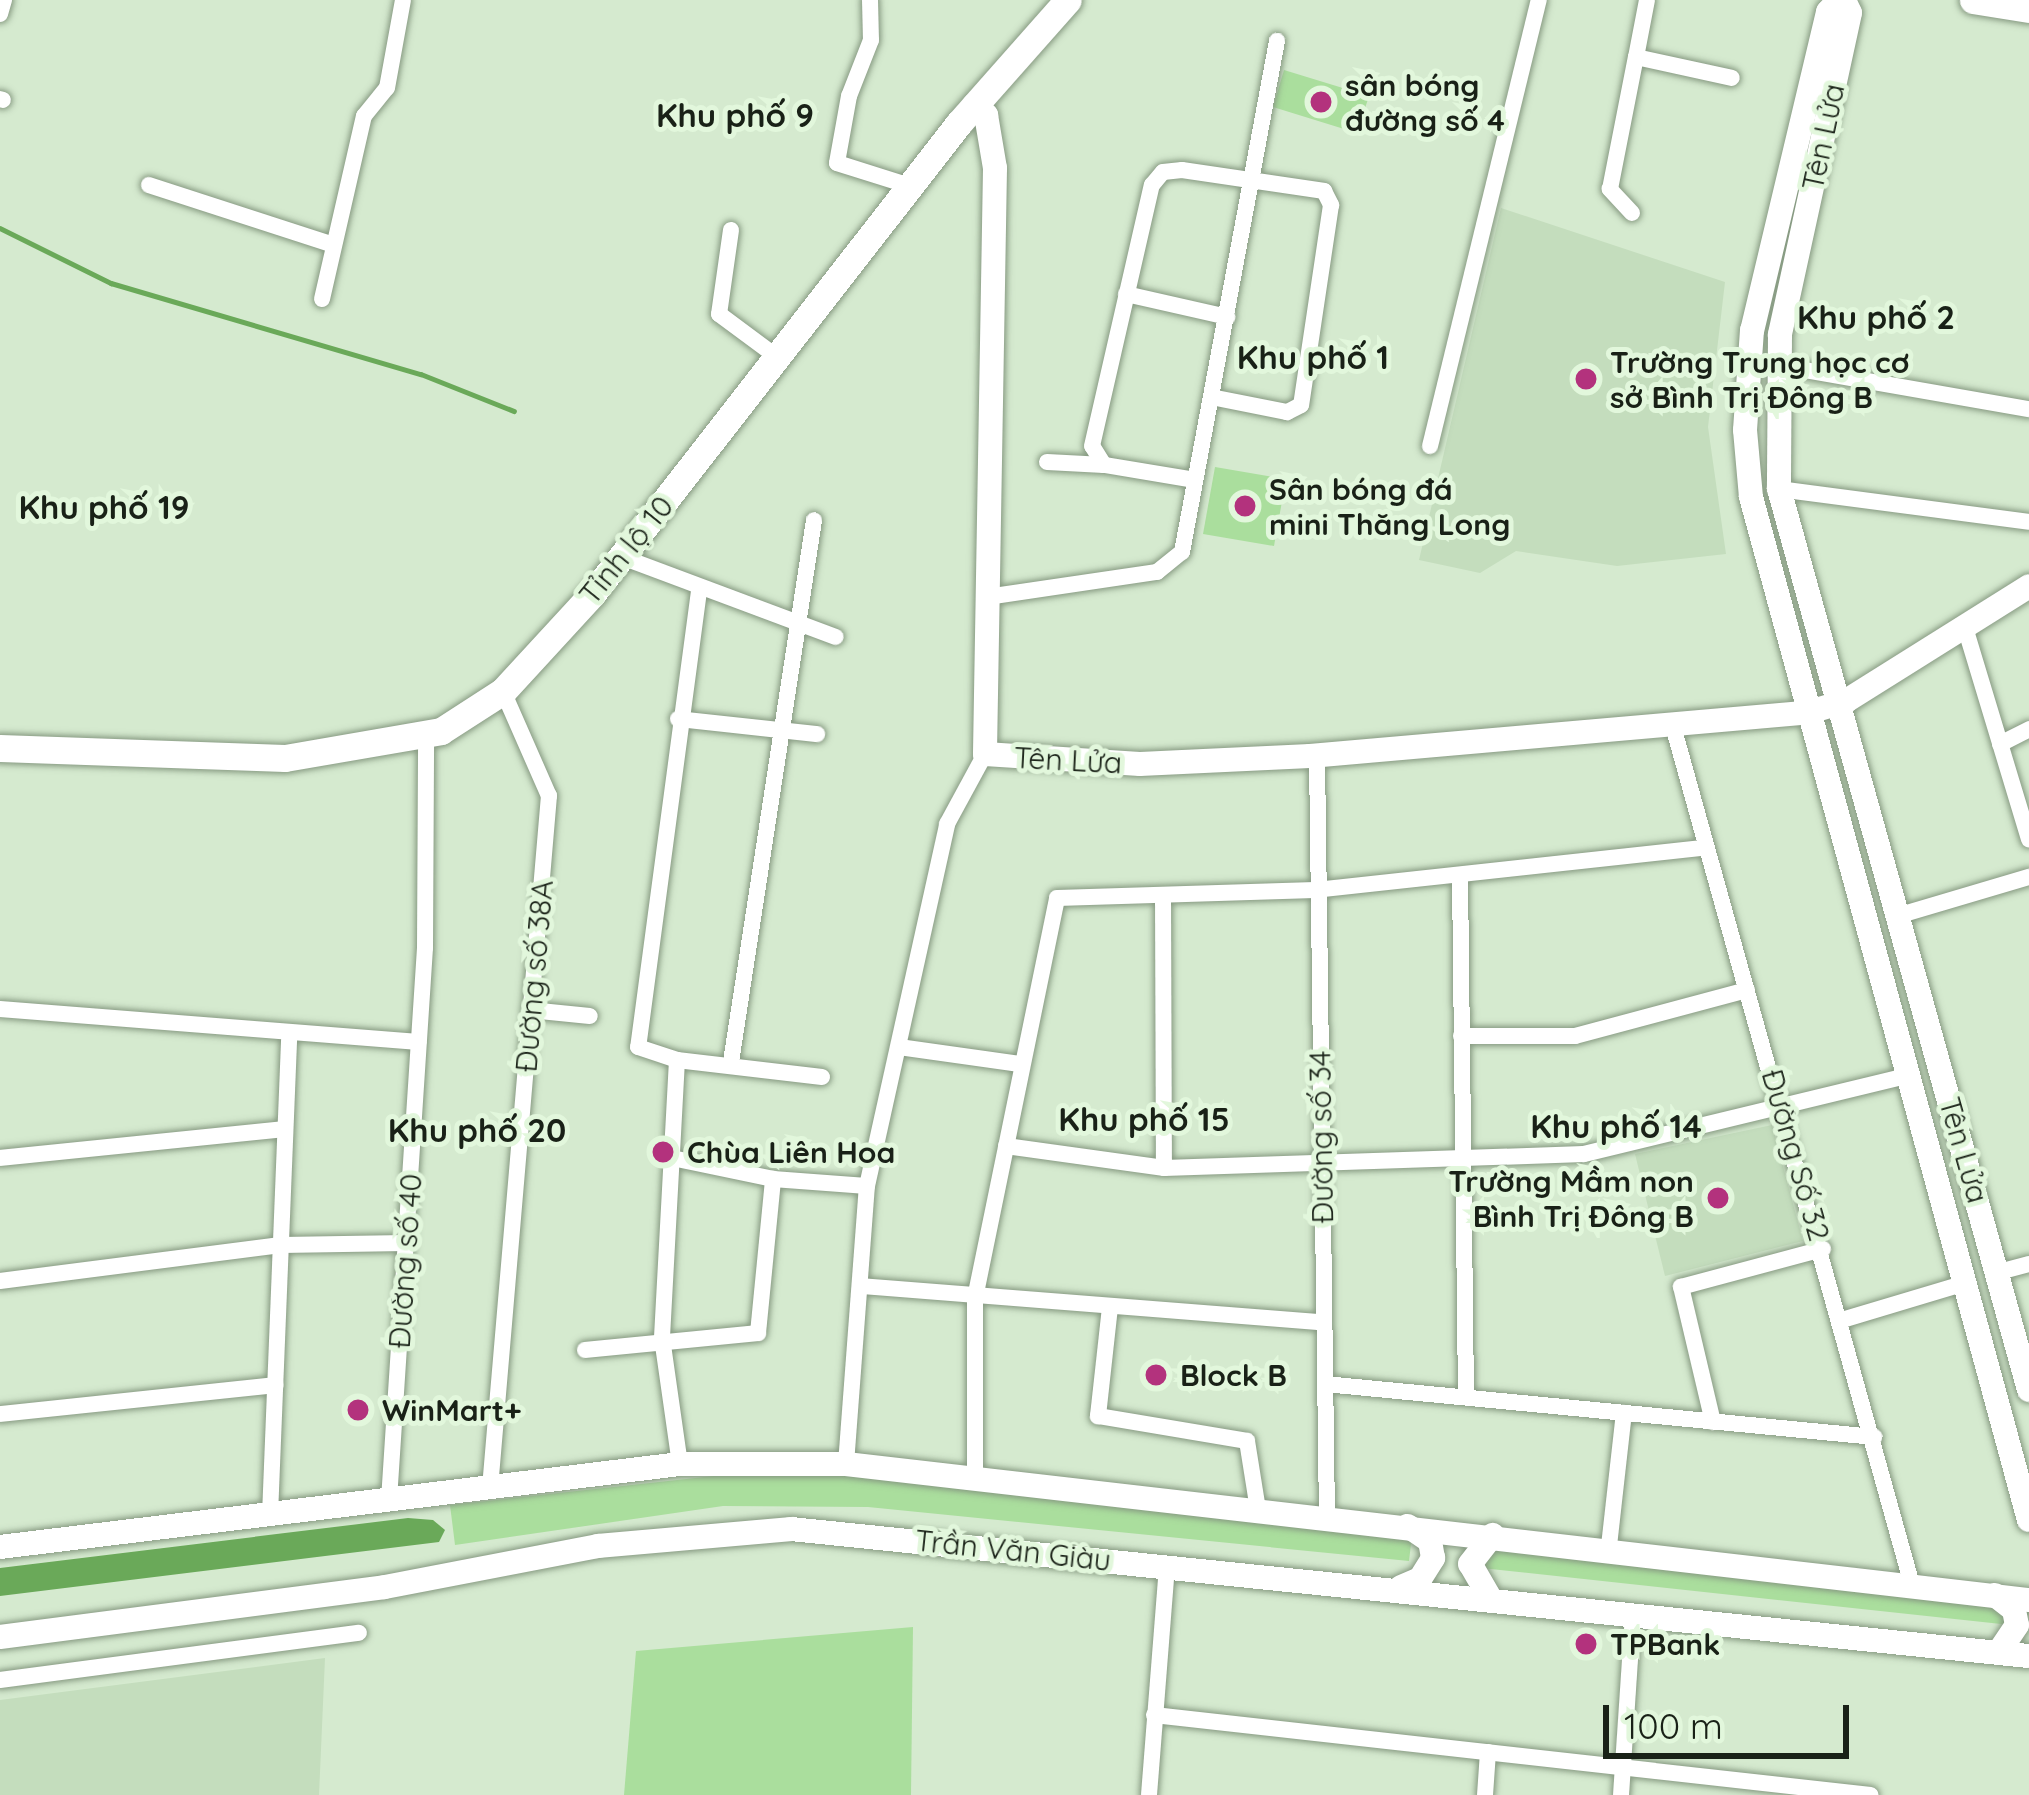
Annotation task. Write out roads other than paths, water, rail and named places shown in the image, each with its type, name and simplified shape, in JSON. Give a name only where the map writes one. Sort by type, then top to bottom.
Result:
[{"type":"main road","name":"Tỉnh lộ 10","points":[[0,748],[249,760],[426,735],[503,691],[622,556],[974,105],[1068,0]]},
{"type":"main road","name":"Tên Lửa","points":[[2029,1390],[1897,916],[1833,706],[1779,489],[1776,365],[1850,13],[1842,0],[1828,12],[1759,299],[1746,396],[1757,531],[2029,1520]]},
{"type":"main road","points":[[1972,0],[2029,9]]},
{"type":"main road","name":"Tên Lửa","points":[[974,105],[986,115],[995,168],[985,754],[1140,764],[1317,756],[1806,713]]},
{"type":"main road","points":[[1806,713],[1833,706],[2029,586]]},
{"type":"main road","points":[[0,1547],[680,1464],[846,1464],[1609,1546],[2029,1600]]},
{"type":"main road","points":[[1398,1588],[1420,1579],[1433,1558],[1430,1541],[1408,1526]]},
{"type":"main road","name":"Trần Văn Giàu","points":[[0,1637],[361,1591],[598,1546],[738,1530],[842,1531],[2029,1656]]},
{"type":"main road","points":[[1490,1598],[1473,1580],[1471,1558],[1493,1535]]},
{"type":"main road","points":[[1995,1595],[2014,1610],[2018,1625],[1999,1652]]},
{"type":"street","points":[[0,14],[4,0]]},
{"type":"street","points":[[322,299],[364,116],[387,88],[403,0]]},
{"type":"street","points":[[870,0],[871,40],[849,96],[837,163],[910,186]]},
{"type":"street","points":[[1430,446],[1539,0]]},
{"type":"street","points":[[1632,213],[1610,189],[1647,0]]},
{"type":"street","points":[[987,597],[1168,568],[1182,552],[1277,40]]},
{"type":"street","points":[[1636,57],[1732,78]]},
{"type":"street","points":[[1104,465],[1092,438],[1156,177],[1182,170],[1319,189],[1331,199],[1304,398],[1287,412],[1211,397]]},
{"type":"street","points":[[149,185],[334,245]]},
{"type":"street","points":[[731,230],[719,314],[777,357]]},
{"type":"street","points":[[1126,294],[1227,317]]},
{"type":"street","points":[[1776,365],[2029,410]]},
{"type":"street","points":[[1047,462],[1104,465],[1195,480]]},
{"type":"street","points":[[1779,489],[2029,522]]},
{"type":"street","points":[[731,1062],[777,731],[814,520]]},
{"type":"street","points":[[622,556],[700,591],[836,637]]},
{"type":"street","points":[[700,591],[678,719],[638,1047],[677,1060],[731,1062],[822,1077]]},
{"type":"street","points":[[1964,623],[2029,839]]},
{"type":"street","name":"Đường số 38A","points":[[490,1487],[548,785],[503,691]]},
{"type":"street","points":[[678,719],[817,734]]},
{"type":"street","name":"Đường Số 32","points":[[1673,726],[1704,848],[1784,1111],[1912,1585]]},
{"type":"street","points":[[2000,744],[2029,729]]},
{"type":"street","name":"Đường số 40","points":[[389,1500],[418,1042],[426,735]]},
{"type":"street","points":[[846,1464],[847,1371],[861,1286],[867,1186],[947,824],[985,754]]},
{"type":"street","name":"Đường số 34","points":[[1317,756],[1315,890],[1324,1164],[1327,1518]]},
{"type":"street","points":[[974,1478],[975,1298],[1057,898],[1315,890],[1704,848]]},
{"type":"street","points":[[1460,876],[1466,1397]]},
{"type":"street","points":[[1897,916],[2029,877]]},
{"type":"street","points":[[1163,895],[1164,1168]]},
{"type":"street","points":[[1462,1036],[1575,1036],[1748,990]]},
{"type":"street","points":[[0,1009],[418,1042]]},
{"type":"street","points":[[530,1010],[590,1016]]},
{"type":"street","points":[[270,1514],[289,1035]]},
{"type":"street","points":[[899,1047],[1020,1064]]},
{"type":"street","points":[[677,1060],[662,1338],[680,1464]]},
{"type":"street","points":[[1006,1146],[1164,1168],[1584,1154],[1784,1111],[1906,1076]]},
{"type":"street","points":[[0,1158],[285,1129]]},
{"type":"street","points":[[672,1158],[772,1179],[867,1186]]},
{"type":"street","points":[[585,1350],[662,1338],[758,1333],[772,1179]]},
{"type":"street","points":[[0,1281],[281,1245],[406,1243]]},
{"type":"street","points":[[1713,1422],[1681,1287],[1822,1249]]},
{"type":"street","points":[[1999,1272],[2029,1264]]},
{"type":"street","points":[[1842,1320],[1962,1284]]},
{"type":"street","points":[[861,1286],[1323,1322]]},
{"type":"street","points":[[1110,1307],[1098,1416],[1246,1441],[1258,1510]]},
{"type":"street","points":[[1325,1384],[1874,1437]]},
{"type":"street","points":[[0,1414],[275,1385]]},
{"type":"street","points":[[1609,1546],[1624,1413]]},
{"type":"street","points":[[1149,1795],[1167,1565]]},
{"type":"street","points":[[1621,1795],[1633,1613]]},
{"type":"street","points":[[0,1680],[359,1633]]},
{"type":"street","points":[[1154,1715],[1623,1766],[1772,1789],[1871,1795]]},
{"type":"street","points":[[1485,1795],[1488,1752]]},
{"type":"waterway","points":[[0,228],[111,283],[421,374],[514,411]]},
{"type":"place","name":"sân bóng đường số 4","points":[[1321,102]]},
{"type":"place","name":"Trường Trung học cơ sở Bình Trị Đông B","points":[[1586,379]]},
{"type":"place","name":"Sân bóng đá mini Thăng Long","points":[[1245,506]]},
{"type":"place","name":"Chùa Liên Hoa","points":[[663,1152]]},
{"type":"place","name":"Trường Mầm non Bình Trị Đông B","points":[[1718,1198]]},
{"type":"place","name":"Block B","points":[[1156,1375]]},
{"type":"place","name":"WinMart+","points":[[358,1410]]},
{"type":"place","name":"TPBank","points":[[1586,1644]]},
{"type":"district","name":"Khu phố 9","points":[[735,115]]},
{"type":"district","name":"Khu phố 2","points":[[1876,317]]},
{"type":"district","name":"Khu phố 1","points":[[1313,357]]},
{"type":"district","name":"Khu phố 19","points":[[104,507]]},
{"type":"district","name":"Khu phố 15","points":[[1144,1119]]},
{"type":"district","name":"Khu phố 14","points":[[1616,1126]]},
{"type":"district","name":"Khu phố 20","points":[[477,1130]]}]
